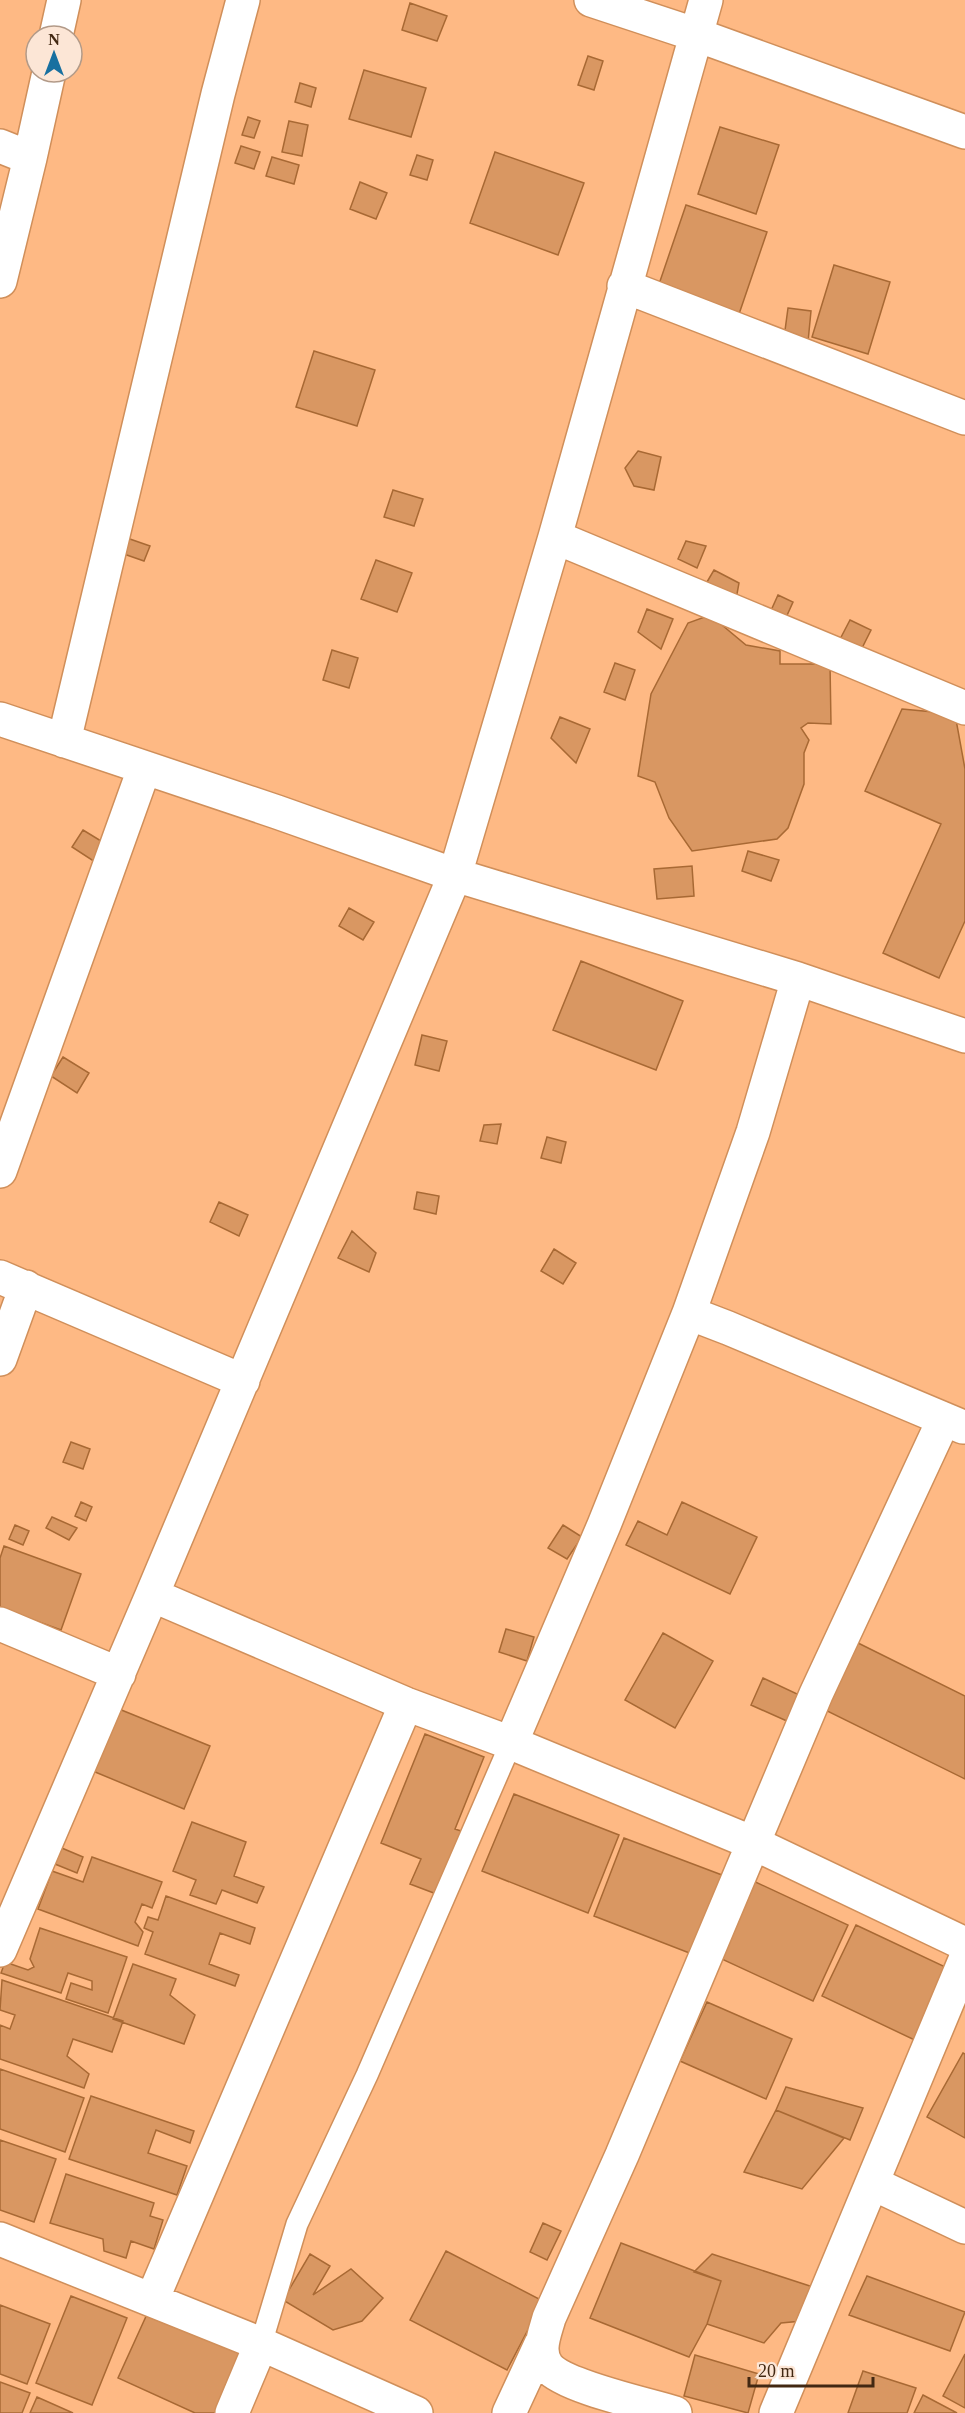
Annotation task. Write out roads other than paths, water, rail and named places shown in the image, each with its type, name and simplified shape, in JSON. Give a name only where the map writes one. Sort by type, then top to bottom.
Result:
[{"type":"street","points":[[59,24],[64,0]]},
{"type":"street","points":[[64,741],[218,94],[243,0]]},
{"type":"street","points":[[591,0],[697,35],[965,132]]},
{"type":"street","points":[[0,1950],[243,1381],[454,875],[555,537],[706,0]]},
{"type":"street","points":[[0,281],[46,84]]},
{"type":"street","points":[[0,146],[30,158]]},
{"type":"street","points":[[624,286],[965,418]]},
{"type":"street","points":[[555,537],[965,708]]},
{"type":"street","points":[[0,719],[277,812],[454,875],[798,979],[965,1036]]},
{"type":"street","points":[[0,1171],[144,769]]},
{"type":"street","points":[[511,1743],[604,1525],[689,1313],[753,1132],[798,979]]},
{"type":"street","points":[[0,1359],[13,1282],[243,1381]]},
{"type":"street","points":[[509,2413],[541,2344],[549,2318],[626,2144],[821,1683],[955,1424],[689,1313]]},
{"type":"street","points":[[152,1595],[406,1704],[511,1743],[753,1843],[965,1944]]},
{"type":"street","points":[[0,1624],[119,1674]]},
{"type":"street","points":[[152,2300],[406,1704]]},
{"type":"street","points":[[776,2413],[965,1960]]},
{"type":"street","points":[[872,2183],[965,2227]]},
{"type":"street","points":[[0,2239],[261,2344],[416,2413]]},
{"type":"street","points":[[232,2413],[261,2344]]},
{"type":"street","points":[[541,2344],[547,2366],[566,2380],[675,2413]]},
{"type":"lane","points":[[261,2344],[297,2224],[367,2075],[511,1743]]}]
